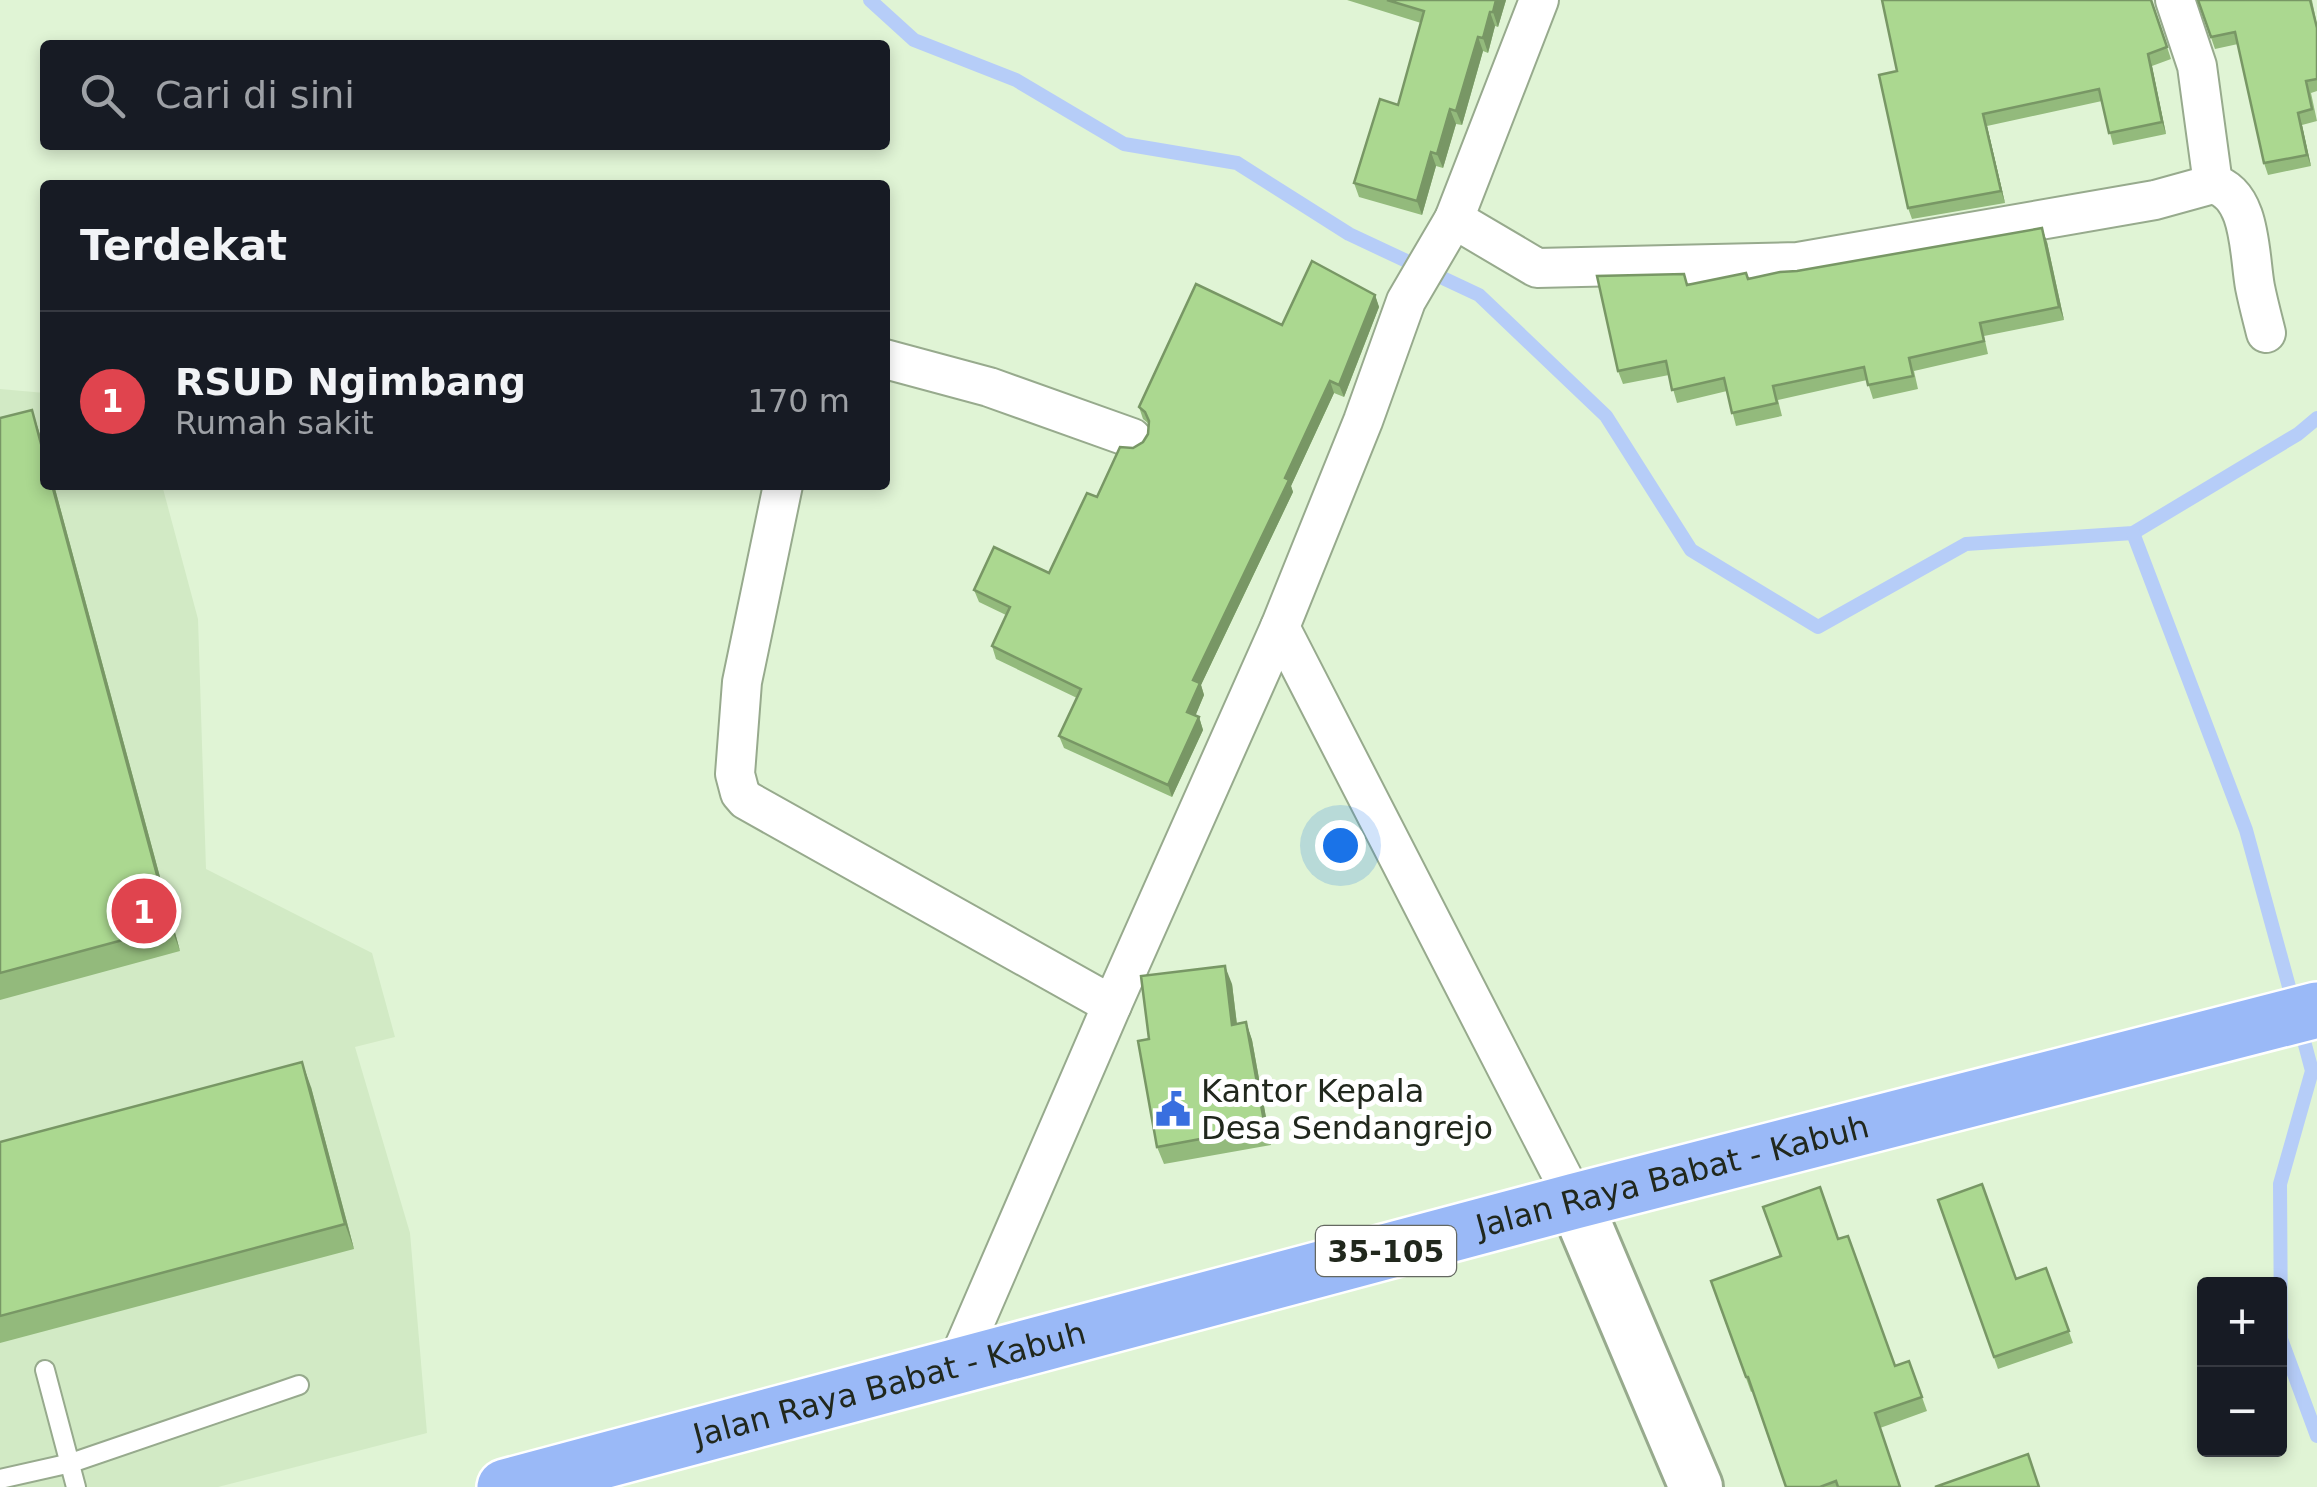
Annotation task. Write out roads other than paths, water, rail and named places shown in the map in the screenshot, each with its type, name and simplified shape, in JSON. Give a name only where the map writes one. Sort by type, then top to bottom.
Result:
[{"type":"main road","name":"Jalan Raya Babat - Kabuh","points":[[505,1487],[1575,1201],[2293,1017]]},
{"type":"main road","points":[[1575,1201],[1696,1487]]},
{"type":"street","points":[[956,1366],[1280,627],[1363,421],[1406,301],[1445,232],[1539,0]]},
{"type":"street","points":[[2175,0],[2196,66],[2213,184]]},
{"type":"street","points":[[1445,232],[1537,268],[1798,262],[2156,200],[2213,184],[2230,193],[2241,212],[2266,332]]},
{"type":"street","points":[[890,361],[988,387],[1132,438]]},
{"type":"street","points":[[782,490],[742,682],[735,754],[740,792],[746,800],[1112,1005]]},
{"type":"street","points":[[1280,627],[1575,1201]]},
{"type":"lane","points":[[45,1370],[76,1487]]},
{"type":"lane","points":[[0,1480],[70,1463],[298,1386]]},
{"type":"waterway","points":[[870,0],[914,40],[1016,80],[1124,144],[1237,163],[1349,234],[1479,295],[1606,416],[1691,550],[1818,627],[1966,544],[2133,533],[2298,434],[2317,418]]},
{"type":"waterway","points":[[2133,533],[2246,830],[2294,1005]]},
{"type":"waterway","points":[[2300,1026],[2312,1071],[2280,1184],[2281,1339],[2317,1436]]},
{"type":"place","name":"RSUD Ngimbang","points":[[144,911]]},
{"type":"place","name":"Kantor Kepala Desa Sendangrejo","points":[[1173,1109]]}]
